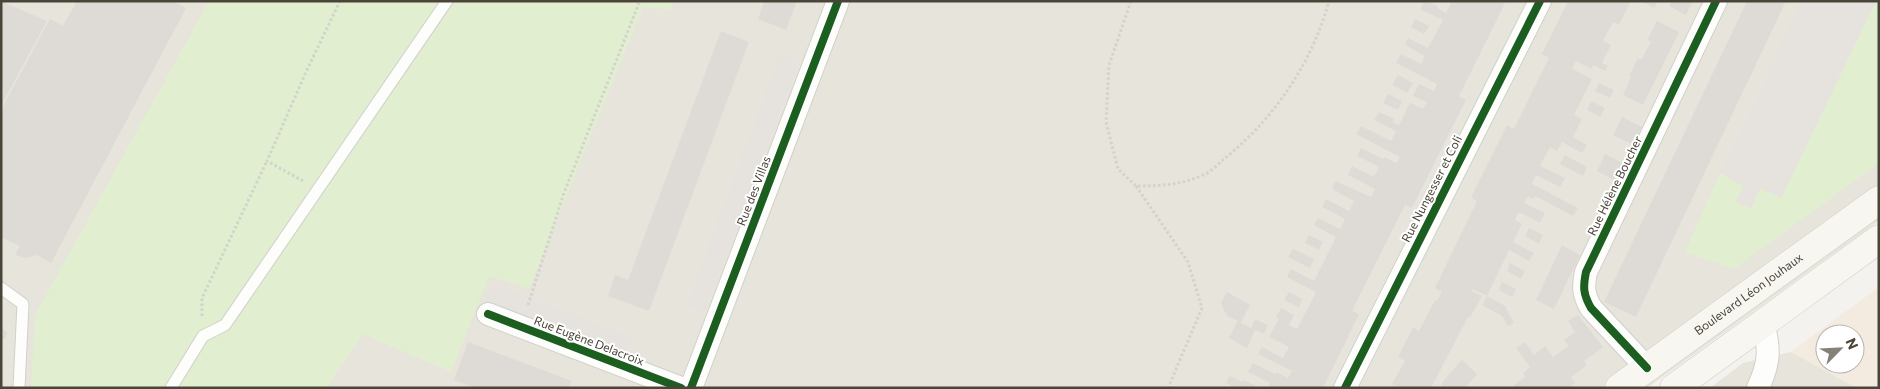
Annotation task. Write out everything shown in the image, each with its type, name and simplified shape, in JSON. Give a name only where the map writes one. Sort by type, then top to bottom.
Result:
[{"type":"main road","name":"Boulevard Léon Jouhaux","points":[[1619,388],[1879,200]]},
{"type":"main road","points":[[1674,388],[1879,239]]},
{"type":"street","name":"Rue des Villas","points":[[691,388],[838,1]]},
{"type":"street","name":"Rue Nungesser et Coli","points":[[1345,388],[1540,1]]},
{"type":"street","name":"Rue Hélène Boucher","points":[[1647,368],[1591,308],[1585,297],[1584,284],[1586,272],[1716,1]]},
{"type":"street","name":"Rue Eugène Delacroix","points":[[488,314],[682,388]]},
{"type":"street","points":[[1758,388],[1765,373],[1769,357],[1768,340],[1763,322]]},
{"type":"lane","points":[[171,388],[203,336],[225,324],[447,1]]},
{"type":"lane","points":[[1,288],[23,304],[19,388]]},
{"type":"path","points":[[203,336],[202,298],[340,1]]},
{"type":"path","points":[[1131,1],[1109,65],[1106,122],[1118,169],[1136,186],[1188,262],[1202,308],[1168,388]]},
{"type":"path","points":[[1136,186],[1168,186],[1204,175],[1241,145],[1276,106],[1306,62],[1329,1]]},
{"type":"path","points":[[521,327],[564,193],[639,3]]},
{"type":"path","points":[[267,161],[317,190]]},
{"type":"shaded area","points":[[1,1],[1879,1],[1879,221],[1647,388],[1,388]]},
{"type":"shaded area","points":[[1802,1],[1876,1],[1781,198],[1760,188],[1751,209],[1736,202],[1743,186],[1720,173]]},
{"type":"shaded area","points":[[780,54],[799,61],[705,312],[686,305]]},
{"type":"shaded area","points":[[492,283],[632,337],[625,354],[485,299]]},
{"type":"shaded area","points":[[1879,287],[1879,388],[1856,388],[1831,374],[1865,374],[1865,324],[1829,324]]},
{"type":"shaded area","points":[[1815,334],[1815,365],[1791,352]]},
{"type":"shaded area","points":[[1791,352],[1815,365],[1815,374],[1833,374],[1859,388],[1710,388],[1743,363]]},
{"type":"green space","points":[[209,1],[673,1],[670,10],[643,7],[529,289],[489,276],[451,372],[363,334],[326,388],[31,388],[35,315]]},
{"type":"green space","points":[[1876,1],[1879,1],[1879,163],[1734,269],[1685,252],[1720,173],[1743,186],[1736,202],[1750,208],[1760,188],[1781,198]]},
{"type":"building","points":[[1,1],[47,21],[1,106]]},
{"type":"building","points":[[77,1],[173,1],[186,8],[51,263],[37,255],[27,258],[15,255],[20,246],[1,237],[1,110],[50,19],[63,26]]},
{"type":"building","points":[[764,1],[797,1],[786,30],[758,19]]},
{"type":"building","points":[[1424,1],[1438,6],[1437,8],[1446,13],[1452,1],[1506,1],[1459,96],[1466,100],[1412,208],[1405,205],[1352,311],[1359,314],[1323,388],[1268,388],[1270,383],[1248,372],[1253,363],[1288,378],[1292,371],[1258,354],[1262,347],[1283,358],[1289,347],[1269,337],[1279,319],[1276,318],[1281,308],[1294,315],[1289,325],[1297,329],[1316,292],[1287,277],[1291,269],[1314,281],[1336,237],[1314,225],[1318,218],[1340,229],[1345,219],[1322,207],[1326,199],[1349,211],[1354,201],[1332,189],[1335,181],[1371,197],[1375,189],[1348,175],[1352,166],[1374,177],[1379,167],[1357,156],[1361,148],[1383,159],[1384,157],[1397,163],[1400,157],[1356,134],[1361,126],[1391,141],[1396,131],[1374,120],[1379,112],[1394,119],[1393,122],[1399,125],[1410,103],[1423,109],[1427,102],[1413,96],[1419,84],[1434,91],[1437,84],[1396,63],[1401,54],[1421,64],[1425,56],[1405,45],[1408,38],[1428,48],[1443,20],[1420,9]]},
{"type":"building","points":[[1568,1],[1631,1],[1619,25],[1613,22],[1603,41],[1611,45],[1602,63],[1608,66],[1605,71],[1593,65],[1592,69],[1576,61],[1572,69],[1592,79],[1574,115],[1582,119],[1573,137],[1587,145],[1582,153],[1562,142],[1557,151],[1550,147],[1540,166],[1565,178],[1560,187],[1536,175],[1532,184],[1578,208],[1573,216],[1535,196],[1534,199],[1528,196],[1524,203],[1545,213],[1540,223],[1519,212],[1515,220],[1522,224],[1513,242],[1534,253],[1529,261],[1509,250],[1487,296],[1473,289],[1472,291],[1482,296],[1470,318],[1468,317],[1431,388],[1400,388],[1392,384],[1405,361],[1398,357],[1413,327],[1419,331],[1435,300],[1437,301],[1442,292],[1435,288],[1477,201],[1471,197],[1507,125],[1514,129],[1549,58],[1542,54]]},
{"type":"building","points":[[1641,1],[1658,1],[1654,8]]},
{"type":"building","points":[[1672,1],[1693,1],[1686,15],[1669,6]]},
{"type":"building","points":[[1747,1],[1786,1],[1636,317],[1604,302]]},
{"type":"building","points":[[1415,19],[1429,26],[1424,34],[1411,27]]},
{"type":"building","points":[[1657,21],[1679,32],[1643,105],[1623,95],[1631,77],[1629,76],[1638,58],[1641,60],[1651,42],[1647,40]]},
{"type":"building","points":[[721,31],[749,42],[649,311],[608,296],[615,275],[628,280]]},
{"type":"building","points":[[1398,75],[1413,83],[1407,93],[1392,85]]},
{"type":"building","points":[[1599,83],[1614,90],[1610,98],[1595,91]]},
{"type":"building","points":[[1388,94],[1402,101],[1398,110],[1383,103]]},
{"type":"building","points":[[1591,101],[1605,108],[1600,117],[1587,110]]},
{"type":"building","points":[[1622,117],[1642,127],[1633,145],[1613,135]]},
{"type":"building","points":[[1605,154],[1624,164],[1616,181],[1597,171]]},
{"type":"building","points":[[1565,155],[1587,167],[1583,176],[1560,164]]},
{"type":"building","points":[[1529,228],[1543,235],[1539,244],[1525,236]]},
{"type":"building","points":[[1309,235],[1323,242],[1319,250],[1305,243]]},
{"type":"building","points":[[1562,245],[1580,255],[1554,309],[1536,300]]},
{"type":"building","points":[[1293,249],[1314,259],[1310,268],[1288,257]]},
{"type":"building","points":[[1510,263],[1525,271],[1521,279],[1507,271]]},
{"type":"building","points":[[1502,282],[1516,289],[1512,297],[1499,290]]},
{"type":"building","points":[[1227,292],[1250,305],[1241,323],[1251,328],[1255,319],[1268,325],[1264,334],[1255,330],[1247,348],[1229,338],[1238,321],[1227,316],[1221,303]]},
{"type":"building","points":[[1289,292],[1302,299],[1299,307],[1284,300]]},
{"type":"building","points":[[1487,296],[1507,307],[1514,323],[1508,326],[1502,316],[1482,305]]},
{"type":"building","points":[[1578,315],[1603,347],[1584,361],[1587,365],[1571,377],[1575,383],[1568,388],[1516,388],[1514,385],[1525,377],[1523,373],[1530,367],[1516,348],[1525,342],[1534,355],[1545,346],[1553,357],[1569,346],[1564,340],[1575,332],[1568,321]]},
{"type":"building","points":[[1,328],[8,333],[1,343]]},
{"type":"building","points":[[468,342],[572,381],[569,388],[475,388],[454,380]]},
{"type":"building","points":[[1462,360],[1477,374],[1465,388],[1445,388],[1441,384]]},
{"type":"building","points":[[1230,376],[1260,388],[1236,388],[1226,383]]},
{"type":"cycle path","points":[[691,388],[838,1]]},
{"type":"cycle path","points":[[1345,388],[1540,1]]},
{"type":"cycle path","points":[[1647,368],[1591,308],[1586,299],[1584,282],[1586,272],[1716,1]]},
{"type":"cycle path","points":[[488,314],[681,388]]}]
